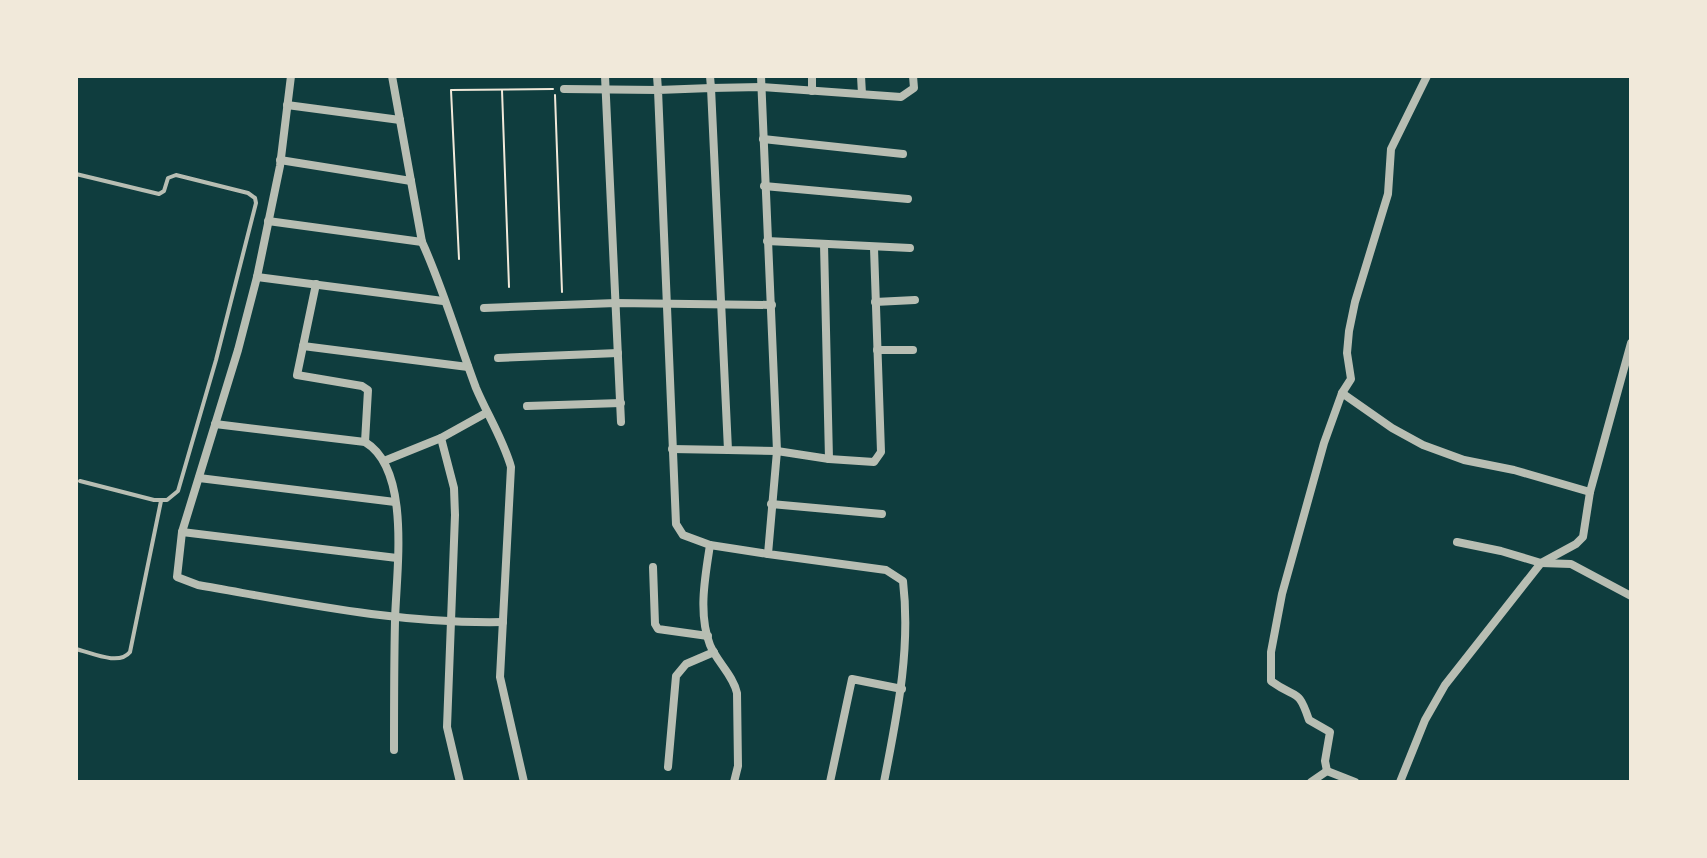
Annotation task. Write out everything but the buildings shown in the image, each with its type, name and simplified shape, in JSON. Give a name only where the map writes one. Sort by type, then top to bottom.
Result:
[{"type":"street","points":[[291,76],[280,160],[257,277],[182,532],[177,577],[182,581],[395,618],[451,623],[503,622]]},
{"type":"street","points":[[392,76],[422,242],[486,413],[507,451],[511,467],[500,677],[524,782]]},
{"type":"street","points":[[605,76],[621,422]]},
{"type":"street","points":[[657,76],[676,524],[683,535],[710,545],[886,570],[903,581],[906,650],[902,689],[884,782]]},
{"type":"street","points":[[710,76],[728,450]]},
{"type":"street","points":[[761,76],[777,451],[768,554]]},
{"type":"street","points":[[812,76],[812,91]]},
{"type":"street","points":[[861,76],[862,94]]},
{"type":"street","points":[[564,89],[761,87],[901,97],[914,88],[913,76]]},
{"type":"street","points":[[1327,771],[1325,761],[1330,732],[1309,720],[1300,697],[1271,681],[1271,652],[1282,594],[1307,498],[1342,393],[1351,379],[1347,353],[1349,331],[1388,194],[1391,149],[1426,76]]},
{"type":"street","points":[[287,105],[400,120]]},
{"type":"street","points":[[763,139],[903,154]]},
{"type":"street","points":[[280,160],[411,181]]},
{"type":"street","points":[[764,186],[908,199]]},
{"type":"street","points":[[268,221],[422,242]]},
{"type":"street","points":[[767,241],[910,248]]},
{"type":"street","points":[[824,244],[829,459]]},
{"type":"street","points":[[672,449],[777,451],[874,462],[879,458],[874,248]]},
{"type":"street","points":[[257,277],[443,301]]},
{"type":"street","points":[[316,284],[297,375],[362,386],[368,390],[365,442]]},
{"type":"street","points":[[875,302],[915,300]]},
{"type":"street","points":[[484,308],[616,303],[772,305]]},
{"type":"street","points":[[1400,782],[1435,700],[1541,563],[1580,541],[1590,492],[1631,343]]},
{"type":"street","points":[[303,346],[468,367]]},
{"type":"street","points":[[877,350],[913,350]]},
{"type":"street","points":[[498,358],[618,353]]},
{"type":"street","points":[[1342,393],[1392,428],[1435,450],[1590,492]]},
{"type":"street","points":[[527,406],[621,403]]},
{"type":"street","points":[[384,461],[441,438],[486,413]]},
{"type":"street","points":[[215,424],[365,442],[384,461],[399,526],[394,750]]},
{"type":"street","points":[[441,438],[454,488],[447,727],[460,782]]},
{"type":"street","points":[[199,478],[395,502]]},
{"type":"street","points":[[771,504],[882,514]]},
{"type":"street","points":[[182,532],[397,558]]},
{"type":"street","points":[[1457,542],[1541,563],[1577,566],[1593,578],[1631,596]]},
{"type":"street","points":[[710,545],[704,606],[708,636],[714,652],[735,683],[737,693],[738,766],[734,782]]},
{"type":"street","points":[[653,567],[655,624],[658,629],[708,636]]},
{"type":"street","points":[[668,767],[676,676],[686,664],[714,652]]},
{"type":"street","points":[[830,782],[852,679],[902,689]]},
{"type":"street","points":[[1311,782],[1327,771]]},
{"type":"street","points":[[1327,771],[1355,782]]},
{"type":"lane","points":[[76,174],[159,194],[164,191],[168,178],[176,175],[244,192],[255,198],[216,360],[178,491],[161,501],[80,481]]},
{"type":"lane","points":[[76,649],[119,659],[130,652],[161,501]]},
{"type":"path","points":[[459,259],[451,90],[554,89],[562,298]]},
{"type":"path","points":[[502,90],[509,287]]}]
